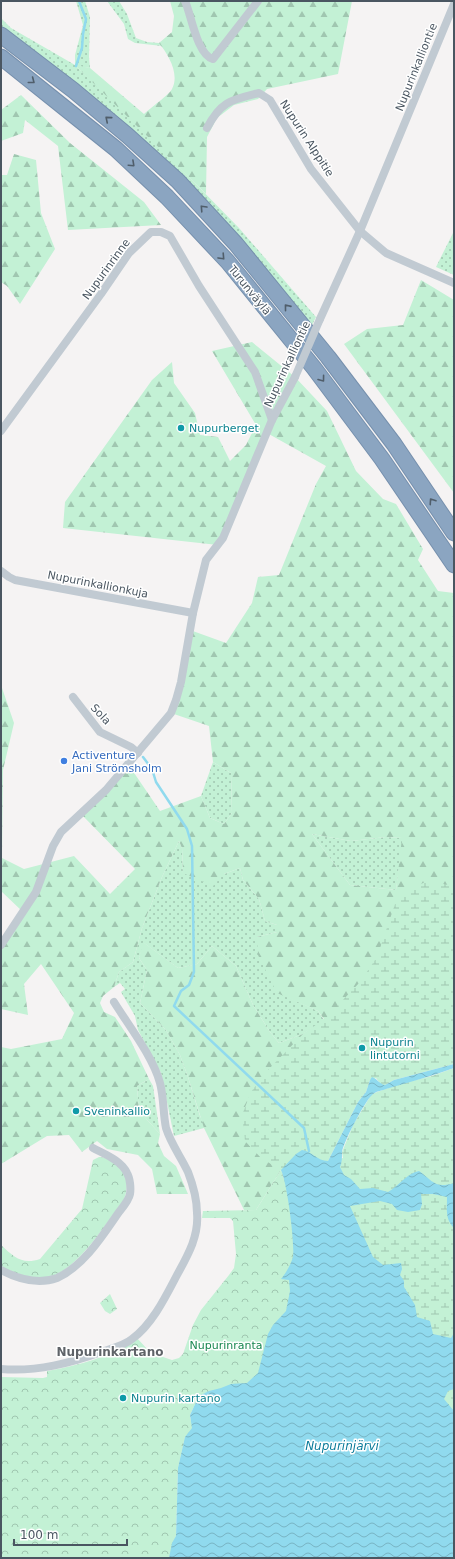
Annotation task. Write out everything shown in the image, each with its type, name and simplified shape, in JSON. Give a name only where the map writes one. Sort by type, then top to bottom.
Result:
[{"type":"highway","name":"Turunväylä","points":[[1,35],[73,90],[127,135],[178,181],[236,244],[361,400],[394,444],[454,533]]},
{"type":"highway","name":"Turunväylä","points":[[1,57],[116,149],[167,197],[228,262],[314,368],[382,459],[454,565]]},
{"type":"street","points":[[185,1],[197,39],[206,55],[212,59],[258,1]]},
{"type":"street","name":"Nupurinkalliontie","points":[[1,944],[36,892],[53,846],[61,832],[106,790],[171,713],[181,682],[193,613],[206,560],[222,538],[272,420],[295,377],[360,231],[454,4]]},
{"type":"street","name":"Nupurin Alppitie","points":[[207,128],[215,113],[230,101],[260,93],[270,100],[311,169],[360,231],[386,252],[454,283]]},
{"type":"street","name":"Nupurinrinne","points":[[1,431],[102,294],[129,253],[151,232],[161,232],[170,236],[199,286],[255,372],[272,420]]},
{"type":"street","name":"Nupurinkallionkuja","points":[[1,571],[8,577],[15,580],[193,613]]},
{"type":"street","name":"Sola","points":[[73,697],[100,732],[131,747],[138,753]]},
{"type":"street","points":[[1,1369],[24,1369],[55,1366],[112,1349],[132,1339],[154,1316],[195,1240],[198,1213],[195,1196],[188,1172],[166,1129],[161,1084],[155,1069],[114,1002]]},
{"type":"street","points":[[1,1270],[20,1279],[43,1281],[56,1278],[72,1268],[88,1254],[108,1228],[130,1194],[130,1182],[127,1172],[117,1161],[93,1148]]},
{"type":"green space","points":[[76,1],[85,1],[90,17],[90,68],[76,66],[134,121],[239,228],[316,317],[312,325],[253,256],[93,98],[41,56],[1,27],[1,18],[11,28],[75,65],[75,55],[83,25]]},
{"type":"green space","points":[[107,1],[119,1],[127,14],[136,38],[147,42],[159,43],[162,46],[135,43],[128,39],[124,24]]},
{"type":"green space","points":[[170,1],[352,1],[338,74],[267,89],[258,99],[234,105],[217,118],[207,137],[206,194],[75,65],[90,68],[144,114],[164,98],[172,89],[174,83],[175,77],[172,64],[159,43],[172,32],[174,16]]},
{"type":"green space","points":[[21,95],[70,143],[144,202],[161,225],[68,230],[58,146],[25,120],[23,133],[1,141],[1,110]]},
{"type":"green space","points":[[14,154],[36,160],[41,213],[55,249],[20,304],[7,286],[1,282],[1,175],[7,175]]},
{"type":"green space","points":[[454,231],[454,275],[436,267]]},
{"type":"green space","points":[[421,280],[454,300],[454,493],[344,344],[367,329],[403,325]]},
{"type":"green space","points":[[252,342],[295,377],[327,411],[356,471],[383,499],[396,504],[423,549],[418,560],[438,591],[454,593],[454,1064],[408,1037],[281,1170],[256,1210],[244,1210],[204,1128],[180,1055],[166,1030],[140,1003],[147,970],[139,958],[143,942],[178,968],[197,964],[212,946],[236,966],[253,1005],[270,1032],[279,1043],[303,1034],[324,1019],[318,1011],[277,993],[258,955],[257,937],[277,932],[277,925],[265,921],[259,899],[243,880],[240,868],[224,874],[213,886],[183,873],[182,848],[179,841],[162,877],[142,928],[133,962],[119,972],[114,987],[103,996],[100,1003],[104,1012],[115,1017],[131,1041],[149,1079],[137,1086],[139,1111],[160,1134],[158,1143],[164,1156],[176,1166],[188,1194],[157,1194],[152,1169],[138,1155],[107,1149],[97,1141],[82,1152],[69,1135],[47,1136],[1,1164],[1,1047],[11,1049],[62,1039],[74,1013],[41,964],[24,984],[28,1015],[1,1009],[1,945],[23,912],[1,891],[1,685],[14,723],[3,770],[2,858],[24,869],[74,856],[110,894],[135,869],[81,814],[128,764],[160,811],[201,796],[210,818],[224,824],[232,813],[231,773],[213,762],[209,726],[171,713],[190,630],[226,643],[252,603],[258,577],[279,575],[316,484],[326,466],[267,433],[218,545],[63,528],[65,502],[152,380],[172,362],[174,383],[195,413],[200,435],[218,437],[230,461],[246,445],[256,425],[212,351]],"holes":[[[312,834],[351,841],[386,837],[402,838],[396,890],[350,885]]]},
{"type":"green space","points":[[213,762],[231,773],[232,813],[224,824],[210,818],[201,796]]},
{"type":"green space","points":[[312,834],[351,841],[386,837],[403,838],[396,890],[350,885]]},
{"type":"green space","points":[[179,841],[182,848],[183,873],[224,874],[240,868],[243,880],[259,899],[265,921],[277,925],[277,932],[257,937],[277,992],[318,1011],[324,1020],[303,1034],[279,1043],[270,1032],[253,1005],[236,966],[212,946],[197,964],[178,968],[144,943],[139,958],[147,970],[140,1003],[166,1030],[180,1055],[200,1116],[205,1126],[204,1128],[174,1136],[161,1073],[138,1030],[135,1016],[121,992],[125,989],[120,983],[114,987],[119,972],[133,962],[142,928],[162,877]]},
{"type":"green space","name":"Nupurinranta","points":[[427,881],[454,886],[454,1064],[394,1080],[385,1085],[381,1085],[376,1078],[370,1080],[366,1092],[358,1102],[328,1161],[343,1158],[342,1152],[353,1125],[371,1095],[403,1083],[432,1076],[454,1068],[454,1497],[178,1468],[185,1437],[284,1177],[281,1170],[261,1158],[245,1141],[242,1115],[251,1092],[266,1072],[303,1034],[334,1012],[341,1002],[360,982],[377,957],[395,904],[409,890]]},
{"type":"green space","points":[[149,1079],[153,1086],[160,1134],[139,1111],[137,1086]]},
{"type":"green space","points":[[103,1157],[111,1161],[121,1169],[126,1179],[127,1189],[123,1201],[78,1259],[55,1275],[43,1278],[27,1276],[1,1267],[1,1245],[19,1259],[34,1261],[40,1259],[82,1209],[93,1160]]},
{"type":"green space","name":"Nupurinranta","points":[[281,1170],[288,1199],[293,1249],[291,1262],[282,1279],[289,1279],[290,1291],[286,1311],[273,1325],[268,1334],[258,1373],[247,1383],[231,1384],[209,1391],[201,1395],[197,1400],[190,1415],[192,1428],[185,1437],[178,1468],[176,1536],[169,1558],[1,1558],[1,1377],[47,1377],[47,1371],[71,1366],[105,1355],[127,1345],[137,1338],[148,1350],[160,1356],[172,1360],[179,1358],[183,1354],[193,1325],[201,1310],[234,1268],[236,1254],[233,1221],[230,1218],[202,1218],[203,1211],[256,1210]]},
{"type":"green space","points":[[110,1294],[117,1309],[110,1314],[105,1311],[100,1303]]},
{"type":"water","name":"Nupurinjärvi","points":[[454,1064],[454,1068],[379,1091],[372,1095],[360,1113],[346,1140],[343,1147],[340,1167],[344,1175],[351,1179],[360,1189],[373,1188],[388,1192],[411,1174],[419,1171],[435,1183],[448,1185],[454,1183],[454,1228],[448,1218],[447,1197],[433,1194],[421,1194],[422,1204],[420,1210],[408,1212],[397,1210],[392,1204],[380,1201],[350,1206],[373,1257],[383,1265],[401,1263],[402,1269],[400,1275],[404,1281],[404,1287],[415,1305],[417,1317],[430,1321],[433,1334],[451,1338],[454,1333],[454,1389],[448,1391],[444,1399],[454,1411],[454,1558],[169,1558],[172,1543],[176,1536],[178,1468],[185,1437],[192,1428],[190,1415],[197,1400],[201,1395],[209,1391],[231,1384],[247,1383],[258,1373],[268,1334],[273,1325],[286,1311],[290,1291],[289,1280],[281,1279],[291,1263],[293,1250],[292,1226],[288,1199],[281,1170],[296,1154],[302,1150],[309,1152],[324,1161],[328,1161],[358,1102],[366,1092],[372,1077],[381,1084],[385,1085],[394,1080]]},
{"type":"waterway","points":[[76,66],[82,48],[86,19],[79,1]]},
{"type":"waterway","points":[[143,757],[152,769],[156,782],[187,829],[192,846],[194,972],[189,985],[181,991],[174,1006],[304,1128],[309,1151]]},
{"type":"place","name":"Nupurberget","points":[[181,428]]},
{"type":"place","name":"Activenture Jani Strömsholm","points":[[64,761]]},
{"type":"place","name":"Nupurin lintutorni","points":[[362,1048]]},
{"type":"place","name":"Sveninkallio","points":[[76,1111]]},
{"type":"place","name":"Nupurin kartano","points":[[123,1398]]},
{"type":"district","name":"Nupurinkartano","points":[[110,1352]]}]
